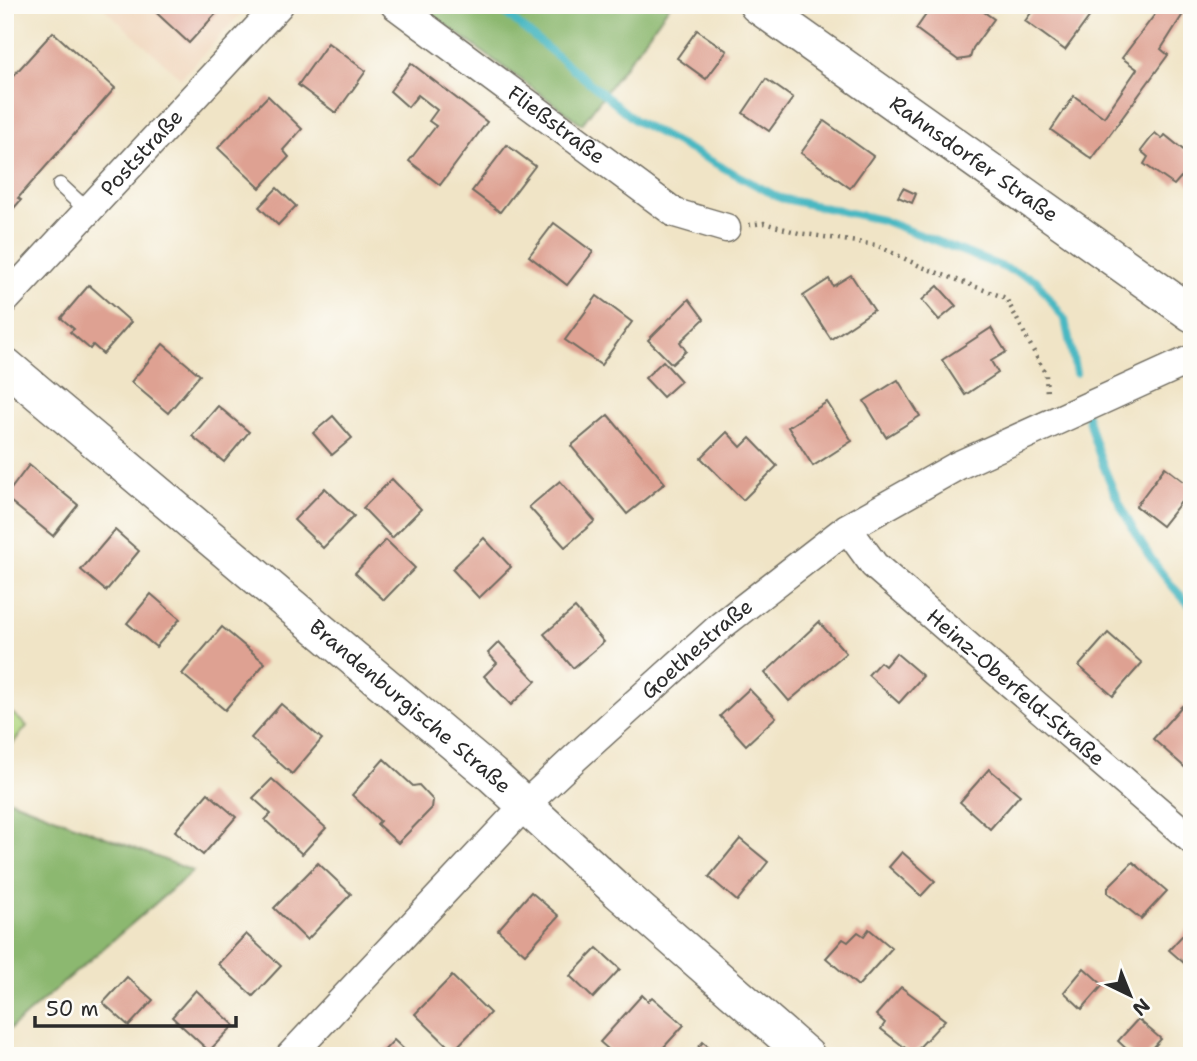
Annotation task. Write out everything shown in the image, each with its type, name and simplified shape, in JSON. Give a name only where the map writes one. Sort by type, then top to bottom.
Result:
[{"type":"street","name":"Poststraße","points":[[5,300],[279,5]]},
{"type":"street","name":"Fließstraße","points":[[395,5],[675,213],[726,228]]},
{"type":"street","name":"Rahnsdorfer Straße","points":[[757,5],[1192,314]]},
{"type":"street","name":"Goethestraße","points":[[290,1056],[525,805],[722,625],[847,528],[957,466],[1046,423],[1192,359]]},
{"type":"street","name":"Brandenburgische Straße","points":[[5,365],[324,631],[525,805],[807,1056]]},
{"type":"street","name":"Heinz-Oberfeld-Straße","points":[[847,528],[874,565],[1192,840]]},
{"type":"lane","points":[[60,185],[88,211]]},
{"type":"path","points":[[726,228],[764,223],[799,233],[876,245],[922,267],[1006,298],[1046,375],[1046,423]]},
{"type":"shaded area","points":[[100,5],[249,5],[181,78]]},
{"type":"green space","points":[[418,5],[670,5],[582,124]]},
{"type":"green space","points":[[5,707],[27,726],[5,753]]},
{"type":"green space","points":[[5,798],[193,871],[5,1033]]},
{"type":"building","points":[[148,5],[224,5],[189,43]]},
{"type":"building","points":[[963,5],[974,5],[994,19],[973,48],[970,58],[958,60],[916,29],[930,9],[950,6],[958,11]]},
{"type":"building","points":[[1037,5],[1098,5],[1065,50],[1025,21]]},
{"type":"building","points":[[1162,5],[1177,5],[1185,11],[1161,49],[1168,55],[1092,159],[1051,130],[1074,96],[1104,117],[1137,69],[1122,58]]},
{"type":"building","points":[[697,30],[727,51],[706,79],[677,58]]},
{"type":"building","points":[[53,32],[115,88],[18,198],[21,200],[5,218],[5,85]]},
{"type":"building","points":[[328,43],[366,71],[336,113],[298,85]]},
{"type":"building","points":[[411,63],[487,122],[440,185],[409,161],[436,126],[429,121],[437,110],[418,95],[408,107],[390,91]]},
{"type":"building","points":[[766,79],[793,98],[769,131],[743,113]]},
{"type":"building","points":[[268,96],[302,129],[283,150],[289,157],[260,188],[218,148]]},
{"type":"building","points":[[824,121],[873,156],[850,188],[801,153]]},
{"type":"building","points":[[1155,133],[1162,139],[1165,135],[1192,157],[1192,186],[1181,177],[1174,185],[1144,164],[1148,157],[1141,151]]},
{"type":"building","points":[[507,145],[535,166],[500,212],[472,191]]},
{"type":"building","points":[[277,188],[296,206],[278,225],[259,207]]},
{"type":"building","points":[[903,188],[916,194],[912,203],[898,197]]},
{"type":"building","points":[[554,223],[593,252],[567,285],[529,256]]},
{"type":"building","points":[[851,275],[874,310],[831,339],[803,296],[829,279],[833,286]]},
{"type":"building","points":[[89,285],[131,322],[103,354],[93,345],[90,349],[70,332],[74,329],[61,318]]},
{"type":"building","points":[[938,286],[956,306],[939,320],[922,300]]},
{"type":"building","points":[[597,296],[632,322],[601,365],[565,340]]},
{"type":"building","points":[[689,299],[704,319],[680,342],[686,351],[672,364],[648,340]]},
{"type":"building","points":[[991,328],[1006,352],[991,361],[998,373],[965,395],[942,360]]},
{"type":"building","points":[[163,344],[200,375],[168,413],[131,382]]},
{"type":"building","points":[[663,361],[681,381],[663,397],[645,378]]},
{"type":"building","points":[[898,380],[920,416],[886,437],[864,401]]},
{"type":"building","points":[[827,402],[852,441],[813,466],[788,427]]},
{"type":"building","points":[[218,406],[249,432],[224,462],[192,436]]},
{"type":"building","points":[[608,415],[665,483],[627,514],[571,446]]},
{"type":"building","points":[[333,416],[352,438],[332,455],[313,433]]},
{"type":"building","points":[[727,432],[741,447],[750,438],[777,466],[743,500],[701,458]]},
{"type":"building","points":[[29,465],[78,505],[53,536],[5,497]]},
{"type":"building","points":[[1165,467],[1192,488],[1162,526],[1136,506]]},
{"type":"building","points":[[392,479],[421,509],[392,538],[363,508]]},
{"type":"building","points":[[560,481],[595,521],[565,547],[529,507]]},
{"type":"building","points":[[325,488],[354,516],[323,548],[294,520]]},
{"type":"building","points":[[115,530],[139,551],[106,591],[81,570]]},
{"type":"building","points":[[484,538],[511,567],[479,598],[452,569]]},
{"type":"building","points":[[386,540],[415,568],[384,600],[355,573]]},
{"type":"building","points":[[151,594],[180,619],[156,647],[127,623]]},
{"type":"building","points":[[575,608],[604,642],[573,668],[544,634]]},
{"type":"building","points":[[819,622],[846,653],[789,701],[765,673]]},
{"type":"building","points":[[222,627],[265,663],[225,710],[182,674]]},
{"type":"building","points":[[1108,633],[1142,663],[1113,696],[1079,666]]},
{"type":"building","points":[[499,642],[536,681],[511,705],[484,676],[497,663],[488,653]]},
{"type":"building","points":[[896,653],[923,676],[899,703],[868,675],[880,662],[885,666]]},
{"type":"building","points":[[749,689],[776,717],[746,745],[720,716]]},
{"type":"building","points":[[281,704],[322,739],[292,774],[251,738]]},
{"type":"building","points":[[1182,706],[1192,714],[1190,772],[1153,739]]},
{"type":"building","points":[[384,759],[413,786],[419,785],[433,800],[432,808],[398,843],[377,824],[380,821],[352,795]]},
{"type":"building","points":[[989,769],[1020,795],[990,829],[960,802]]},
{"type":"building","points":[[272,779],[326,828],[302,854],[265,820],[271,814],[253,798]]},
{"type":"building","points":[[208,793],[236,817],[203,855],[175,831]]},
{"type":"building","points":[[740,839],[768,862],[737,901],[709,877]]},
{"type":"building","points":[[902,852],[935,881],[921,896],[889,867]]},
{"type":"building","points":[[1133,862],[1167,891],[1141,919],[1108,893],[1108,887]]},
{"type":"building","points":[[318,863],[351,894],[307,940],[274,908]]},
{"type":"building","points":[[531,892],[559,916],[525,954],[498,930]]},
{"type":"building","points":[[1192,925],[1192,970],[1169,950]]},
{"type":"building","points":[[869,929],[892,948],[858,986],[826,958],[843,939],[848,942],[858,932],[864,936]]},
{"type":"building","points":[[246,934],[281,966],[253,996],[218,964]]},
{"type":"building","points":[[597,948],[620,969],[593,998],[570,976]]},
{"type":"building","points":[[1084,968],[1103,985],[1082,1009],[1064,992]]},
{"type":"building","points":[[452,976],[490,1013],[453,1051],[415,1014]]},
{"type":"building","points":[[127,977],[153,1000],[129,1026],[103,1003]]},
{"type":"building","points":[[901,987],[945,1020],[913,1054],[881,1029],[885,1023],[876,1015]]},
{"type":"building","points":[[196,990],[234,1025],[209,1051],[172,1017]]},
{"type":"building","points":[[642,995],[648,1001],[652,997],[684,1025],[663,1048],[672,1056],[616,1056],[600,1042]]},
{"type":"building","points":[[1138,1019],[1161,1039],[1146,1056],[1134,1056],[1118,1041]]},
{"type":"building","points":[[394,1040],[411,1056],[379,1056]]},
{"type":"building","points":[[703,1042],[720,1056],[691,1056]]},
{"type":"waterway","points":[[495,5],[636,121],[780,198],[882,220],[1036,280],[1065,320],[1076,373]]},
{"type":"waterway","points":[[1086,412],[1103,465],[1126,517],[1156,565],[1192,607]]}]
